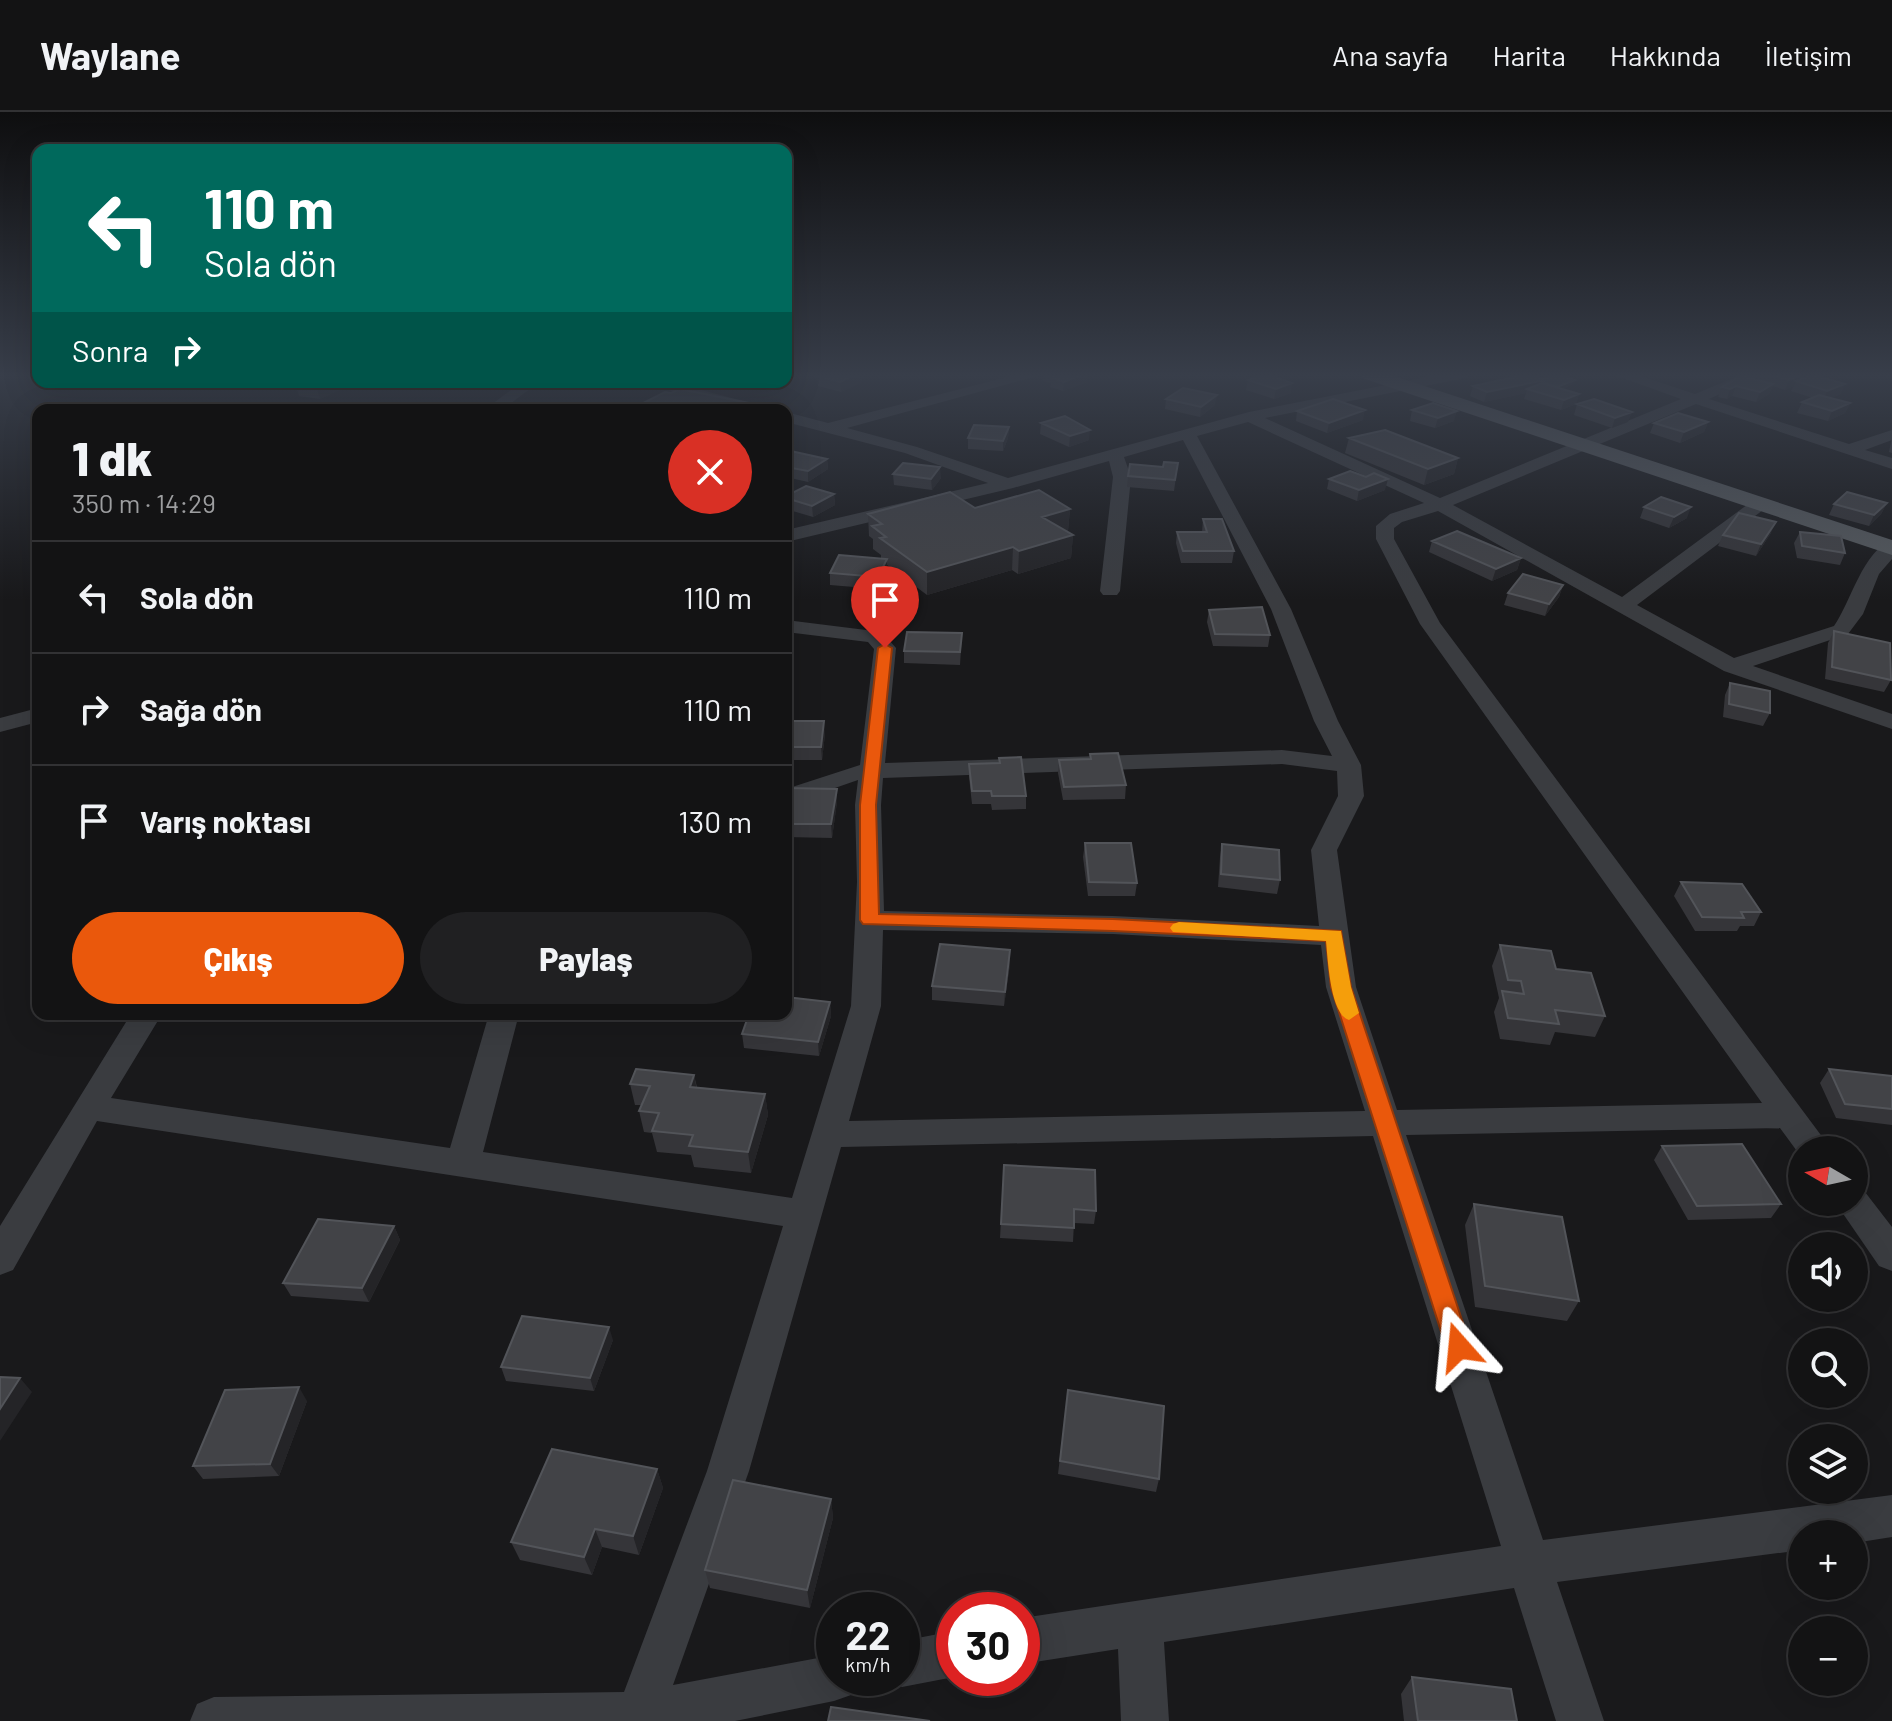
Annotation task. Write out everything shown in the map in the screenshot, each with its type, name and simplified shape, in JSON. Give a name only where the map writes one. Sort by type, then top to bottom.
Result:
[{"type":"main road","points":[[1598,449],[1892,548]]},
{"type":"street","points":[[908,449],[1007,484]]},
{"type":"street","points":[[792,535],[1007,484],[1132,449]]},
{"type":"street","points":[[1196,449],[1281,609],[1326,721],[1349,765],[1351,796],[1324,850],[1341,987],[1580,1721]]},
{"type":"street","points":[[1321,449],[1413,490],[1732,666],[1892,722]]},
{"type":"street","points":[[1576,449],[1438,505],[1396,518],[1385,526],[1385,539],[1430,624],[1805,1136]]},
{"type":"street","points":[[1849,450],[1892,464]]},
{"type":"street","points":[[1110,591],[1122,477],[1115,454]]},
{"type":"street","points":[[1621,607],[1761,503]]},
{"type":"street","points":[[792,524],[808,531]]},
{"type":"street","points":[[1732,666],[1841,630],[1848,623],[1870,573],[1892,548]]},
{"type":"street","points":[[638,1719],[728,1471],[866,1006],[871,771],[885,648],[875,636],[792,632]]},
{"type":"street","points":[[0,725],[32,717]]},
{"type":"street","points":[[792,795],[851,774],[871,771],[1282,757],[1349,765]]},
{"type":"street","points":[[870,920],[1113,925],[1334,936]]},
{"type":"street","points":[[0,1259],[88,1107],[143,1020]]},
{"type":"street","points":[[463,1163],[502,1020]]},
{"type":"street","points":[[88,1107],[803,1214]]},
{"type":"street","points":[[827,1134],[1790,1115]]},
{"type":"street","points":[[1863,1216],[1892,1255]]},
{"type":"street","points":[[1040,1638],[1530,1564],[1892,1516]]},
{"type":"street","points":[[1140,1623],[1145,1721]]},
{"type":"street","points":[[228,1720],[638,1719],[816,1682]]},
{"type":"building","points":[[1377,449],[1435,449],[1458,458],[1428,469]]},
{"type":"building","points":[[792,451],[827,459],[808,471],[792,468]]},
{"type":"building","points":[[1164,462],[1178,463],[1175,480],[1128,476],[1130,464],[1163,467]]},
{"type":"building","points":[[903,463],[940,467],[931,479],[893,474]]},
{"type":"building","points":[[1350,471],[1366,477],[1374,473],[1388,479],[1359,490],[1329,479]]},
{"type":"building","points":[[806,486],[834,494],[812,506],[792,500],[792,493]]},
{"type":"building","points":[[1039,490],[1070,509],[1042,517],[1073,535],[1019,551],[1013,547],[927,572],[880,538],[886,537],[872,526],[882,524],[868,514],[950,492],[975,508]]},
{"type":"building","points":[[1847,492],[1887,503],[1874,515],[1834,504]]},
{"type":"building","points":[[1661,497],[1691,507],[1674,517],[1644,507]]},
{"type":"building","points":[[1739,513],[1776,522],[1761,544],[1723,535]]},
{"type":"building","points":[[1203,519],[1222,519],[1234,551],[1183,551],[1177,532],[1207,532]]},
{"type":"building","points":[[1457,531],[1521,558],[1496,569],[1432,541]]},
{"type":"building","points":[[1800,532],[1841,536],[1845,553],[1802,546]]},
{"type":"building","points":[[839,555],[887,559],[878,577],[830,573]]},
{"type":"building","points":[[1523,574],[1563,585],[1549,604],[1508,593]]},
{"type":"building","points":[[1262,607],[1270,635],[1215,634],[1209,610]]},
{"type":"building","points":[[1834,631],[1890,643],[1891,680],[1832,667]]},
{"type":"building","points":[[907,632],[962,633],[960,652],[904,651]]},
{"type":"building","points":[[1730,683],[1770,691],[1770,713],[1729,704]]},
{"type":"building","points":[[792,721],[824,721],[821,747],[792,747]]},
{"type":"building","points":[[1118,753],[1126,785],[1064,787],[1059,760],[1091,759],[1090,754]]},
{"type":"building","points":[[1021,757],[1026,796],[992,796],[991,791],[972,791],[969,764],[1000,763],[999,758]]},
{"type":"building","points":[[792,788],[837,789],[831,824],[792,824]]},
{"type":"building","points":[[1085,843],[1131,843],[1137,883],[1089,882]]},
{"type":"building","points":[[1222,844],[1279,850],[1280,880],[1221,874]]},
{"type":"building","points":[[1681,882],[1742,884],[1761,912],[1741,912],[1744,918],[1702,917]]},
{"type":"building","points":[[940,944],[1010,950],[1005,992],[932,986]]},
{"type":"building","points":[[1500,945],[1551,951],[1556,969],[1591,973],[1605,1016],[1555,1010],[1559,1024],[1508,1018],[1502,991],[1524,994],[1521,981],[1508,980]]},
{"type":"building","points":[[792,998],[830,1002],[818,1042],[742,1034],[747,1020],[792,1020]]},
{"type":"building","points":[[636,1069],[694,1075],[690,1087],[765,1094],[748,1152],[689,1146],[693,1135],[652,1131],[659,1113],[639,1111],[650,1086],[630,1084]]},
{"type":"building","points":[[1829,1069],[1892,1076],[1892,1109],[1845,1104]]},
{"type":"building","points":[[1742,1144],[1781,1204],[1697,1206],[1662,1146]]},
{"type":"building","points":[[1004,1165],[1095,1170],[1096,1211],[1074,1209],[1074,1228],[1001,1224]]},
{"type":"building","points":[[1474,1204],[1562,1217],[1579,1301],[1485,1286]]},
{"type":"building","points":[[318,1219],[394,1226],[362,1288],[283,1283]]},
{"type":"building","points":[[522,1316],[609,1327],[590,1378],[501,1367]]},
{"type":"building","points":[[0,1377],[20,1378],[0,1409]]},
{"type":"building","points":[[299,1387],[270,1464],[193,1466],[225,1390]]},
{"type":"building","points":[[1068,1390],[1164,1406],[1159,1479],[1060,1461]]},
{"type":"building","points":[[552,1449],[657,1469],[633,1536],[595,1529],[584,1557],[511,1542]]},
{"type":"building","points":[[733,1480],[831,1499],[807,1590],[705,1570]]},
{"type":"building","points":[[1412,1677],[1511,1689],[1517,1721],[1418,1721]]},
{"type":"building","points":[[831,1707],[930,1721],[828,1721]]},
{"type":"slow traffic","points":[[1179,928],[1334,936],[1341,987],[1349,1013]]},
{"type":"route","points":[[885,648],[868,805],[870,920],[1113,925],[1334,936],[1341,987],[1459,1347]]}]
